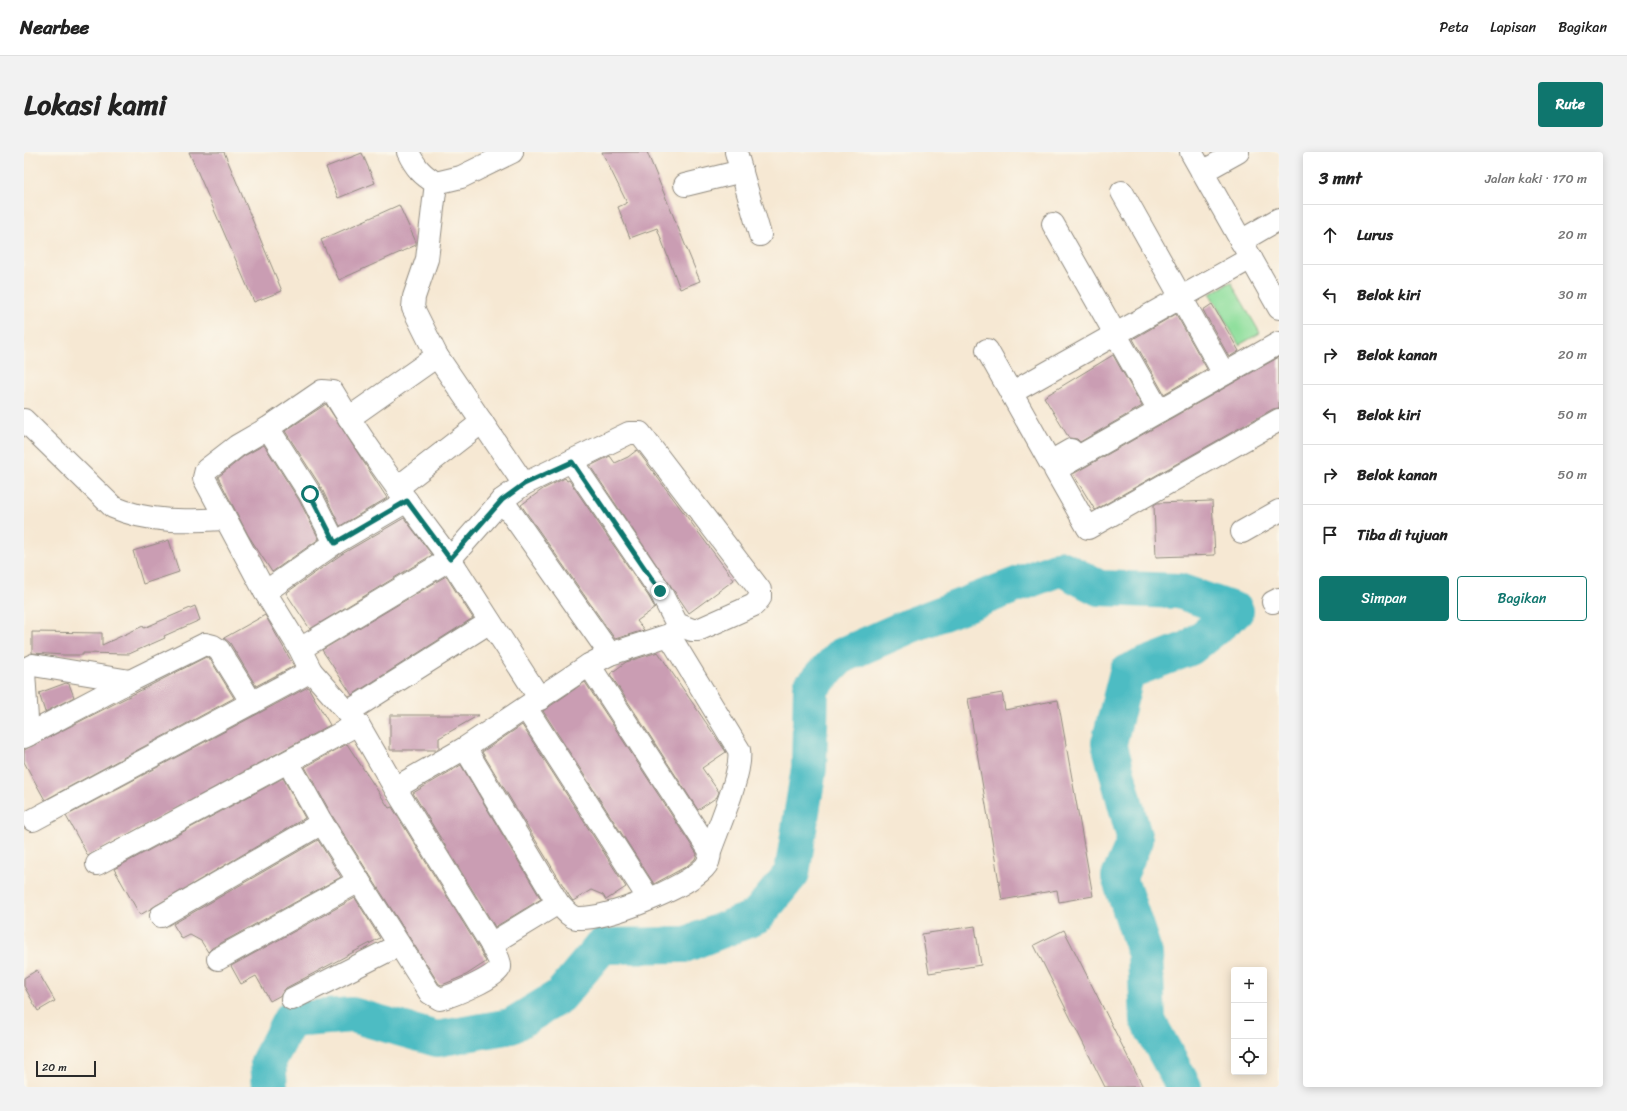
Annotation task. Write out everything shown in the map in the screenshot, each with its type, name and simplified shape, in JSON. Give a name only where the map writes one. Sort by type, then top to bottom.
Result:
[{"type":"street","points":[[408,152],[414,164],[423,176],[436,183],[461,177],[512,152]]},
{"type":"street","points":[[1191,152],[1279,308]]},
{"type":"street","points":[[1202,172],[1238,152]]},
{"type":"street","points":[[685,185],[739,162],[760,235]]},
{"type":"street","points":[[436,183],[427,259],[413,302],[413,308],[437,356],[482,422],[499,450],[524,484]]},
{"type":"street","points":[[1122,192],[1222,370]]},
{"type":"street","points":[[1011,393],[1181,298],[1246,249],[1279,219]]},
{"type":"street","points":[[1053,224],[1157,407]]},
{"type":"street","points":[[1279,333],[1222,370],[1157,407],[1055,470],[1088,528],[1279,420]]},
{"type":"street","points":[[1222,370],[1279,343]]},
{"type":"street","points":[[987,350],[1050,462],[1157,407]]},
{"type":"street","points":[[349,418],[437,356]]},
{"type":"street","points":[[288,762],[322,823],[430,993],[440,999],[495,974],[500,967],[499,961],[490,944],[353,718],[311,672],[300,649],[265,592],[204,478],[206,470],[237,446],[268,428],[322,391],[329,390],[333,392],[402,495],[450,559],[490,622],[533,704],[648,899]]},
{"type":"street","points":[[24,420],[114,507],[130,514],[155,518],[188,521],[225,519]]},
{"type":"street","points":[[265,592],[402,495],[482,422]]},
{"type":"street","points":[[268,428],[310,494],[335,543]]},
{"type":"street","points":[[300,649],[450,559],[502,500],[524,484],[629,433],[640,432],[760,590],[760,598],[754,605],[698,630],[673,630],[610,654],[589,665],[533,704],[465,748],[395,788]]},
{"type":"street","points":[[465,748],[558,903],[566,912],[576,918],[604,914],[676,888],[705,867],[709,860],[710,851],[735,778],[740,757],[739,750],[673,630],[660,591],[572,462]]},
{"type":"street","points":[[502,500],[610,654]]},
{"type":"street","points":[[1242,532],[1279,511]]},
{"type":"street","points":[[97,864],[288,762],[490,622]]},
{"type":"street","points":[[130,681],[33,665],[27,668],[24,672],[26,736],[130,681],[205,644],[219,650],[252,702]]},
{"type":"street","points":[[589,665],[710,851]]},
{"type":"street","points":[[33,820],[252,702],[311,672]]},
{"type":"street","points":[[161,916],[322,823]]},
{"type":"street","points":[[218,959],[359,880]]},
{"type":"street","points":[[490,944],[558,903]]},
{"type":"street","points":[[292,999],[399,945]]},
{"type":"green space","points":[[1231,282],[1260,333],[1239,345],[1210,294]]},
{"type":"building","points":[[189,152],[224,152],[282,291],[254,302]]},
{"type":"building","points":[[602,152],[647,152],[700,281],[680,289],[657,228],[630,238],[618,207],[627,203]]},
{"type":"building","points":[[362,153],[375,183],[338,198],[326,167]]},
{"type":"building","points":[[399,205],[416,245],[339,280],[321,240]]},
{"type":"building","points":[[1212,304],[1239,351],[1229,357],[1203,310]]},
{"type":"building","points":[[1176,314],[1207,369],[1164,394],[1133,339]]},
{"type":"building","points":[[1113,355],[1142,406],[1080,442],[1077,439],[1069,438],[1044,397]]},
{"type":"building","points":[[1279,357],[1279,408],[1273,409],[1095,510],[1073,474]]},
{"type":"building","points":[[326,404],[387,498],[340,526],[321,487],[285,431]]},
{"type":"building","points":[[264,445],[299,500],[319,539],[272,572],[248,535],[218,477],[244,456]]},
{"type":"building","points":[[637,450],[734,580],[689,613],[590,466],[610,456],[615,463],[628,457]]},
{"type":"building","points":[[565,478],[567,481],[569,480],[655,608],[637,621],[644,630],[615,639],[521,505],[543,489]]},
{"type":"building","points":[[1212,501],[1215,555],[1156,557],[1154,505],[1157,503]]},
{"type":"building","points":[[404,518],[432,555],[310,629],[286,593],[342,554]]},
{"type":"building","points":[[169,540],[179,572],[143,584],[133,551]]},
{"type":"building","points":[[446,576],[473,618],[352,695],[322,650]]},
{"type":"building","points":[[195,606],[200,620],[129,654],[83,653],[83,655],[64,655],[32,653],[32,632],[102,633],[102,645],[143,626],[144,628]]},
{"type":"building","points":[[265,615],[294,666],[256,686],[230,643],[224,638]]},
{"type":"building","points":[[658,652],[726,752],[702,768],[719,792],[717,797],[698,810],[610,674],[626,662]]},
{"type":"building","points":[[206,657],[210,659],[234,698],[45,800],[24,762],[24,750]]},
{"type":"building","points":[[585,682],[697,854],[695,859],[687,866],[654,884],[543,711]]},
{"type":"building","points":[[66,683],[69,684],[74,697],[45,712],[39,693]]},
{"type":"building","points":[[308,687],[330,725],[88,856],[66,816]]},
{"type":"building","points":[[1002,693],[1005,710],[1058,700],[1093,896],[1059,902],[1057,890],[1002,900],[968,699]]},
{"type":"building","points":[[390,715],[479,715],[439,738],[439,748],[436,750],[390,750]]},
{"type":"building","points":[[522,725],[626,887],[606,900],[603,895],[591,890],[573,901],[482,752]]},
{"type":"building","points":[[347,744],[389,808],[392,807],[480,950],[486,962],[466,975],[442,985],[439,984],[333,817],[305,767]]},
{"type":"building","points":[[461,765],[541,899],[495,927],[413,793]]},
{"type":"building","points":[[283,778],[305,818],[140,915],[114,869]]},
{"type":"building","points":[[318,840],[341,877],[212,948],[208,952],[201,941],[190,935],[182,939],[173,924]]},
{"type":"building","points":[[355,898],[380,938],[286,988],[281,995],[270,1001],[256,976],[241,984],[231,966]]},
{"type":"building","points":[[975,926],[981,965],[929,973],[922,934]]},
{"type":"building","points":[[1064,930],[1143,1087],[1105,1087],[1034,945]]},
{"type":"building","points":[[37,970],[55,1001],[38,1011],[24,986],[24,978]]},
{"type":"waterway","points":[[270,1087],[268,1062],[290,1020],[352,1015],[437,1039],[511,1026],[560,996],[602,946],[684,945],[756,917],[792,873],[809,768],[811,687],[841,656],[909,626],[1061,568],[1099,588],[1179,591],[1236,611],[1190,648],[1127,672],[1109,743],[1135,840],[1119,877],[1145,954],[1148,1021],[1184,1087]]},
{"type":"route","points":[[310,494],[335,543],[407,501],[450,559],[502,500],[524,484],[572,462],[660,591]]}]
